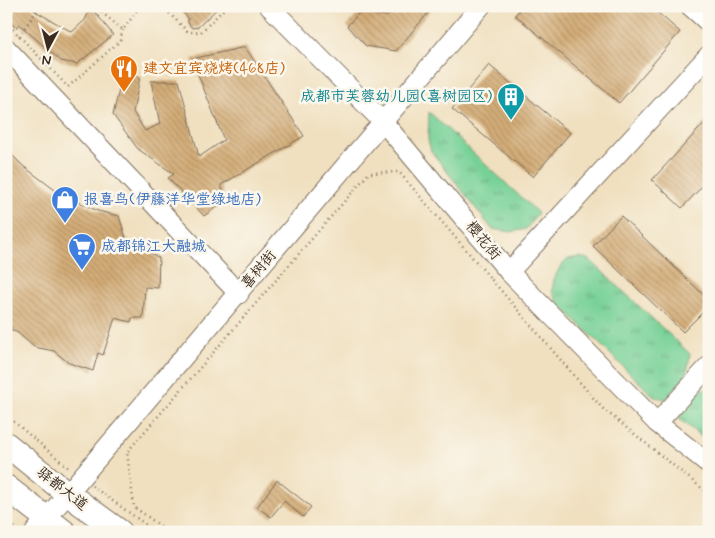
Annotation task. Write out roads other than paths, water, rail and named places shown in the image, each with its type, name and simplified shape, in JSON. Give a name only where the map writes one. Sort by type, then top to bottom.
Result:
[{"type":"main road","name":"驿都大道","points":[[6,444],[68,494],[120,532]]},
{"type":"main road","points":[[6,487],[49,527]]},
{"type":"street","name":"樱花街","points":[[269,6],[384,123],[509,272],[657,422],[709,464]]},
{"type":"street","name":"喜树街","points":[[49,527],[68,494],[482,6]]},
{"type":"street","points":[[690,6],[709,23]]},
{"type":"street","points":[[13,42],[239,294]]},
{"type":"street","points":[[509,272],[709,54]]},
{"type":"street","points":[[657,422],[709,366]]},
{"type":"place","name":"建文宜宾烧烤(468店)","points":[[124,93]]},
{"type":"place","name":"成都市芙蓉幼儿园(喜树园区)","points":[[511,121]]},
{"type":"place","name":"报喜鸟(伊藤洋华堂绿地店)","points":[[65,224]]},
{"type":"place","name":"成都锦江大融城","points":[[82,271]]}]
